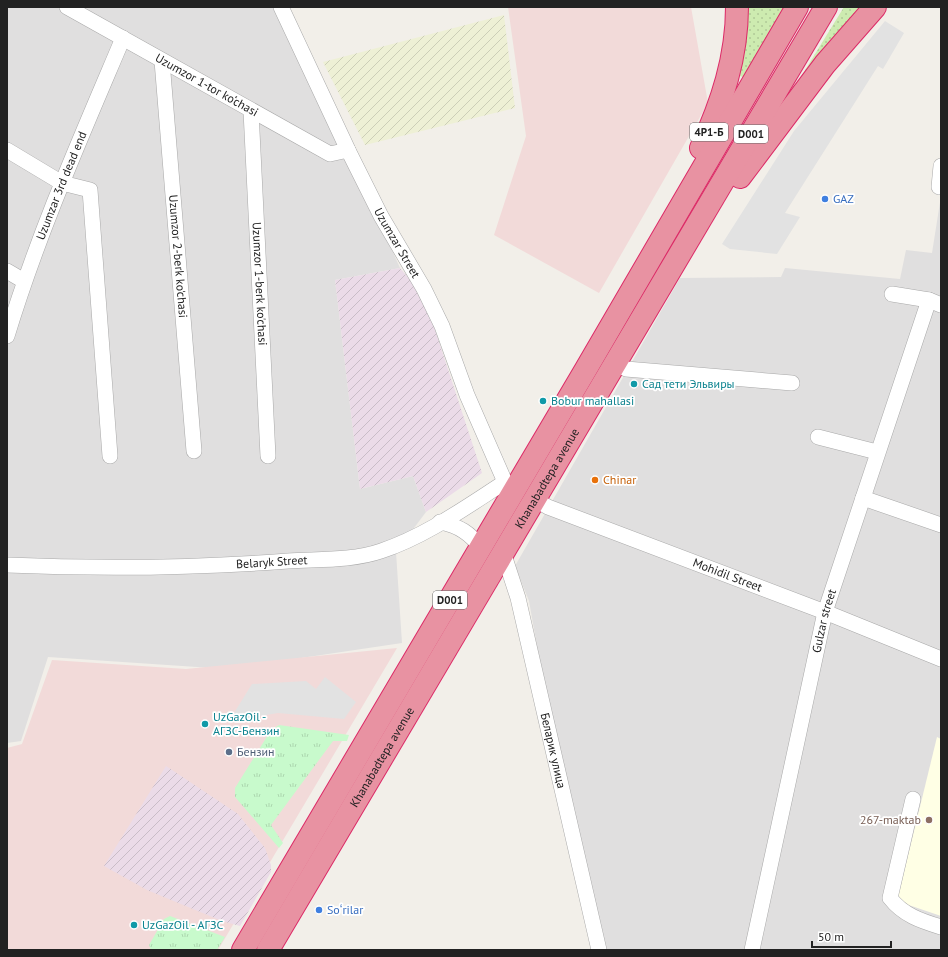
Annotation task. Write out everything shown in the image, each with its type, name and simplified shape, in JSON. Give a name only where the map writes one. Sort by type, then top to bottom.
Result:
[{"type":"highway","name":"4Р1-Б","points":[[656,250],[724,93],[730,72],[737,24],[737,7]]},
{"type":"highway","name":"Khanabadtepa avenue","points":[[268,950],[323,836],[481,548],[518,490],[797,7]]},
{"type":"highway","name":"Khanabadtepa avenue","points":[[244,950],[323,836],[503,552],[518,490],[615,362],[826,7]]},
{"type":"highway","points":[[676,260],[821,69],[875,7]]},
{"type":"street","name":"Uzumzor 1-tor ko‘chasi","points":[[68,7],[330,154],[348,150]]},
{"type":"street","name":"Uzumzar Street","points":[[281,7],[348,150],[381,216],[424,289],[442,326],[467,395],[518,490]]},
{"type":"street","name":"Uzumzar 3rd dead end","points":[[7,336],[24,281],[62,183],[123,38]]},
{"type":"street","name":"Uzumzor 2-berk ko'chasi","points":[[162,61],[194,451]]},
{"type":"street","name":"Uzumzor 1-berk ko'chasi","points":[[251,111],[268,456]]},
{"type":"street","points":[[7,150],[62,183],[90,190],[110,456]]},
{"type":"street","points":[[939,187],[941,166]]},
{"type":"street","points":[[7,271],[24,281]]},
{"type":"street","points":[[892,294],[935,303]]},
{"type":"street","name":"Gulzar street","points":[[752,950],[826,612],[878,452],[935,303]]},
{"type":"street","points":[[615,362],[626,369],[792,383]]},
{"type":"street","points":[[818,437],[878,452]]},
{"type":"street","name":"Belaryk Street","points":[[7,565],[84,568],[167,567],[249,564],[358,556],[391,548],[440,522],[518,490]]},
{"type":"street","name":"Mohidil Street","points":[[518,490],[548,507],[826,612],[941,659]]},
{"type":"street","points":[[863,498],[941,524]]},
{"type":"street","points":[[440,522],[454,525],[466,531],[481,548]]},
{"type":"street","name":"Беларик улица","points":[[503,552],[518,598],[599,950]]},
{"type":"street","points":[[913,799],[890,898],[896,906],[918,921],[941,927]]},
{"type":"shaded area","points":[[7,7],[284,7],[400,268],[335,280],[360,489],[413,476],[426,512],[396,552],[402,643],[227,669],[48,657],[21,741],[7,743]]},
{"type":"shaded area","points":[[508,7],[691,7],[708,103],[599,293],[494,235],[526,136]]},
{"type":"shaded area","points":[[504,15],[515,108],[365,145],[323,62]]},
{"type":"shaded area","points":[[885,21],[904,33],[883,69],[878,66],[785,213],[800,217],[777,254],[730,249],[722,244],[794,131]]},
{"type":"shaded area","points":[[941,196],[941,950],[591,950],[529,601],[515,566],[680,278],[781,277],[785,268],[900,279],[906,250],[932,253]]},
{"type":"shaded area","points":[[400,268],[424,296],[482,473],[426,512],[413,476],[360,489],[335,280]]},
{"type":"shaded area","points":[[397,648],[218,950],[7,950],[7,748],[22,744],[52,660],[186,669]]},
{"type":"shaded area","points":[[325,677],[356,702],[344,719],[278,713],[229,721],[252,684],[306,681],[316,689]]},
{"type":"shaded area","name":"267-maktab","points":[[937,737],[941,739],[941,916],[897,901]]},
{"type":"shaded area","points":[[166,766],[238,814],[265,848],[271,865],[271,872],[240,926],[222,921],[147,890],[104,866]]},
{"type":"green space","points":[[746,7],[785,7],[747,78],[736,75]]},
{"type":"green space","points":[[844,7],[863,7],[773,122]]},
{"type":"green space","points":[[279,725],[349,735],[347,741],[333,741],[271,825],[283,843],[279,848],[235,797],[235,788],[271,730]]},
{"type":"green space","points":[[170,916],[225,937],[217,950],[151,950],[149,945],[164,919]]},
{"type":"place","name":"GAZ","points":[[825,199]]},
{"type":"place","name":"Сад тети Эльвиры","points":[[634,384]]},
{"type":"place","name":"Bobur mahallasi","points":[[543,401]]},
{"type":"place","name":"Chinar","points":[[595,480]]},
{"type":"place","name":"UzGazOil - АГЗС-Бензин","points":[[205,724]]},
{"type":"place","name":"Бензин","points":[[229,752]]},
{"type":"place","name":"267-maktab","points":[[929,820]]},
{"type":"place","name":"Soʻrilar","points":[[319,910]]},
{"type":"place","name":"UzGazOil - АГЗС","points":[[134,925]]}]
